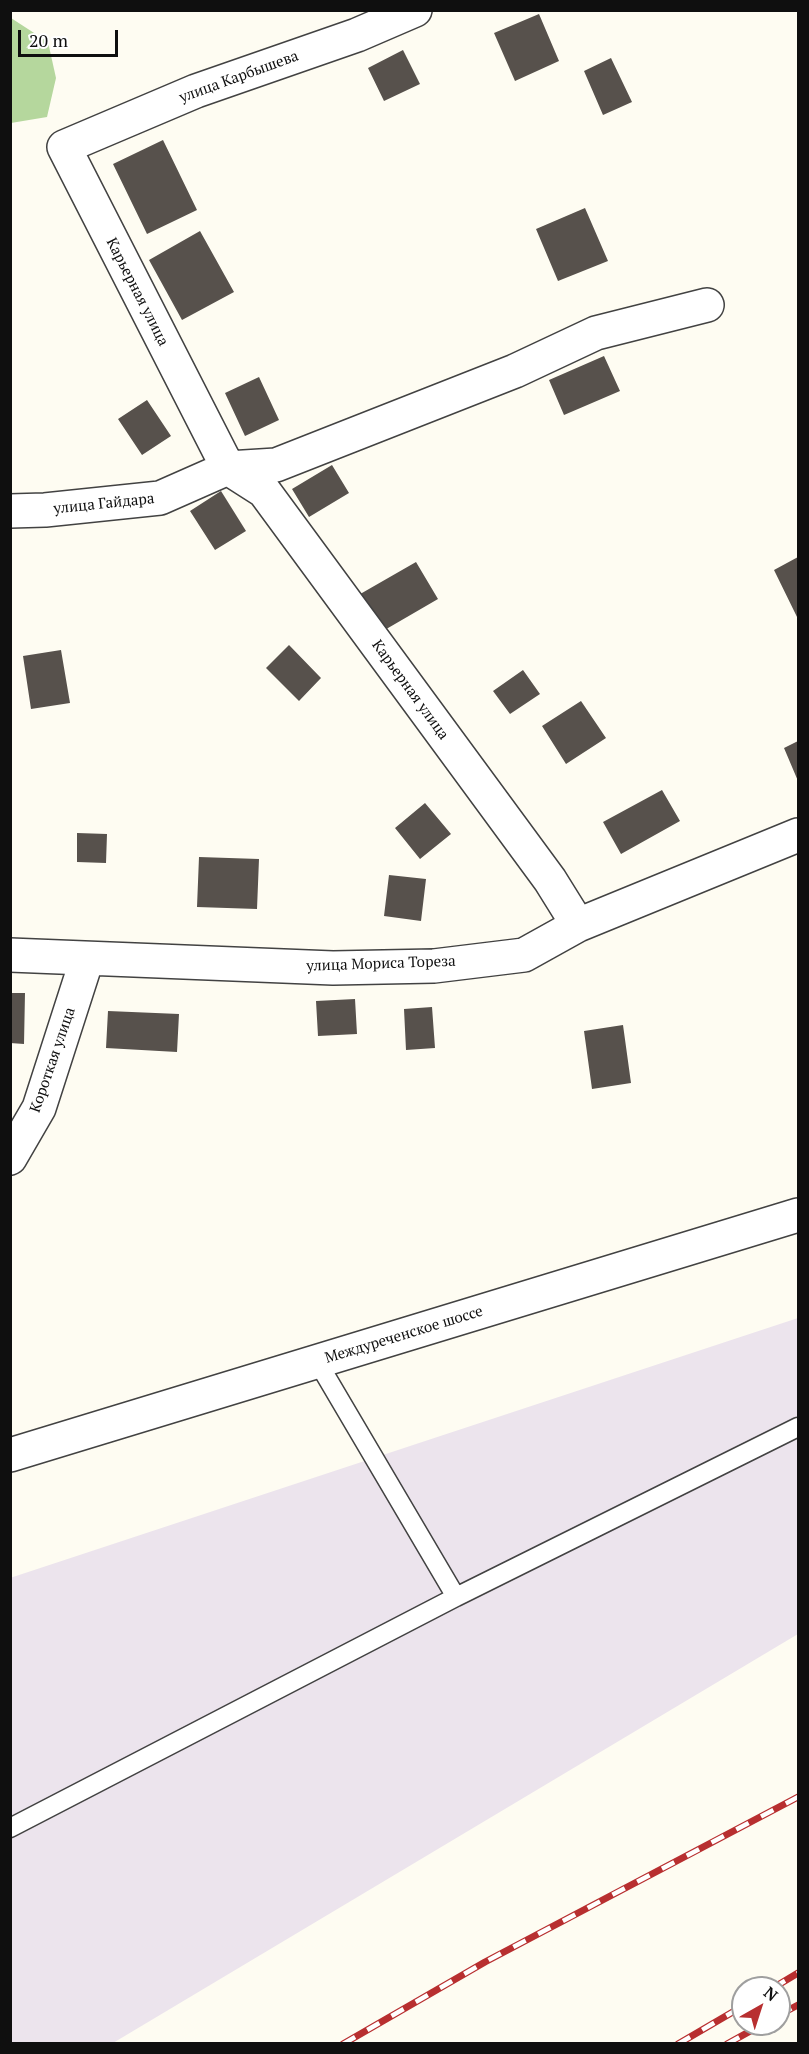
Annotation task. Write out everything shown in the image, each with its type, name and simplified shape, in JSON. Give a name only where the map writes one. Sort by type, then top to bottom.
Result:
[{"type":"street","name":"улица Карбышева","points":[[64,147],[196,90],[357,35],[415,10]]},
{"type":"street","name":"Карьерная улица","points":[[64,147],[228,468],[264,491],[550,880],[578,925]]},
{"type":"street","points":[[228,468],[276,465],[515,371],[596,333],[707,305]]},
{"type":"street","name":"улица Гайдара","points":[[10,511],[45,510],[160,498],[228,468]]},
{"type":"street","name":"улица Мориса Тореза","points":[[10,955],[333,968],[434,966],[524,954],[578,925],[798,835]]},
{"type":"street","name":"Короткая улица","points":[[10,1158],[39,1108],[87,959]]},
{"type":"street","name":"Междуреченское шоссе","points":[[10,1455],[798,1215]]},
{"type":"lane","points":[[317,1361],[456,1597]]},
{"type":"lane","points":[[10,1828],[456,1597],[798,1427]]},
{"type":"shaded area","points":[[798,1318],[798,1634],[113,2043],[11,2043],[10,1578]]},
{"type":"green space","points":[[11,18],[48,42],[56,78],[47,117],[11,123]]},
{"type":"building","points":[[539,14],[559,61],[515,81],[494,33]]},
{"type":"building","points":[[403,50],[420,84],[384,101],[368,68]]},
{"type":"building","points":[[611,58],[632,102],[603,115],[584,71]]},
{"type":"building","points":[[163,140],[197,210],[147,234],[113,164]]},
{"type":"building","points":[[585,208],[608,261],[558,281],[536,229]]},
{"type":"building","points":[[200,231],[234,292],[182,320],[149,260]]},
{"type":"building","points":[[604,356],[620,391],[564,415],[549,380]]},
{"type":"building","points":[[259,377],[279,420],[245,436],[225,393]]},
{"type":"building","points":[[147,400],[171,436],[142,455],[118,419]]},
{"type":"building","points":[[332,465],[349,493],[309,517],[292,489]]},
{"type":"building","points":[[221,491],[246,531],[215,550],[190,511]]},
{"type":"building","points":[[798,557],[798,619],[774,570]]},
{"type":"building","points":[[416,562],[438,599],[376,635],[355,597]]},
{"type":"building","points":[[289,645],[321,678],[299,701],[266,668]]},
{"type":"building","points":[[61,650],[70,703],[31,709],[23,656]]},
{"type":"building","points":[[523,670],[540,694],[510,714],[493,691]]},
{"type":"building","points":[[581,701],[606,738],[566,764],[542,726]]},
{"type":"building","points":[[798,741],[798,781],[784,748]]},
{"type":"building","points":[[662,790],[680,821],[621,854],[603,822]]},
{"type":"building","points":[[425,803],[451,834],[420,859],[395,828]]},
{"type":"building","points":[[77,833],[107,834],[106,863],[77,862]]},
{"type":"building","points":[[199,857],[259,859],[257,909],[197,907]]},
{"type":"building","points":[[389,875],[426,879],[421,921],[384,916]]},
{"type":"building","points":[[10,993],[25,993],[24,1044],[10,1043]]},
{"type":"building","points":[[355,999],[357,1034],[318,1036],[316,1001]]},
{"type":"building","points":[[432,1007],[435,1048],[406,1050],[404,1009]]},
{"type":"building","points":[[108,1011],[179,1014],[177,1052],[106,1048]]},
{"type":"building","points":[[623,1025],[631,1083],[592,1089],[584,1031]]},
{"type":"railway","points":[[343,2044],[485,1962],[798,1797]]},
{"type":"railway","points":[[791,1977],[798,1973]]},
{"type":"railway","points":[[791,2009],[798,2005]]},
{"type":"railway","points":[[678,2044],[731,2013]]},
{"type":"railway","points":[[727,2044],[741,2036]]}]
